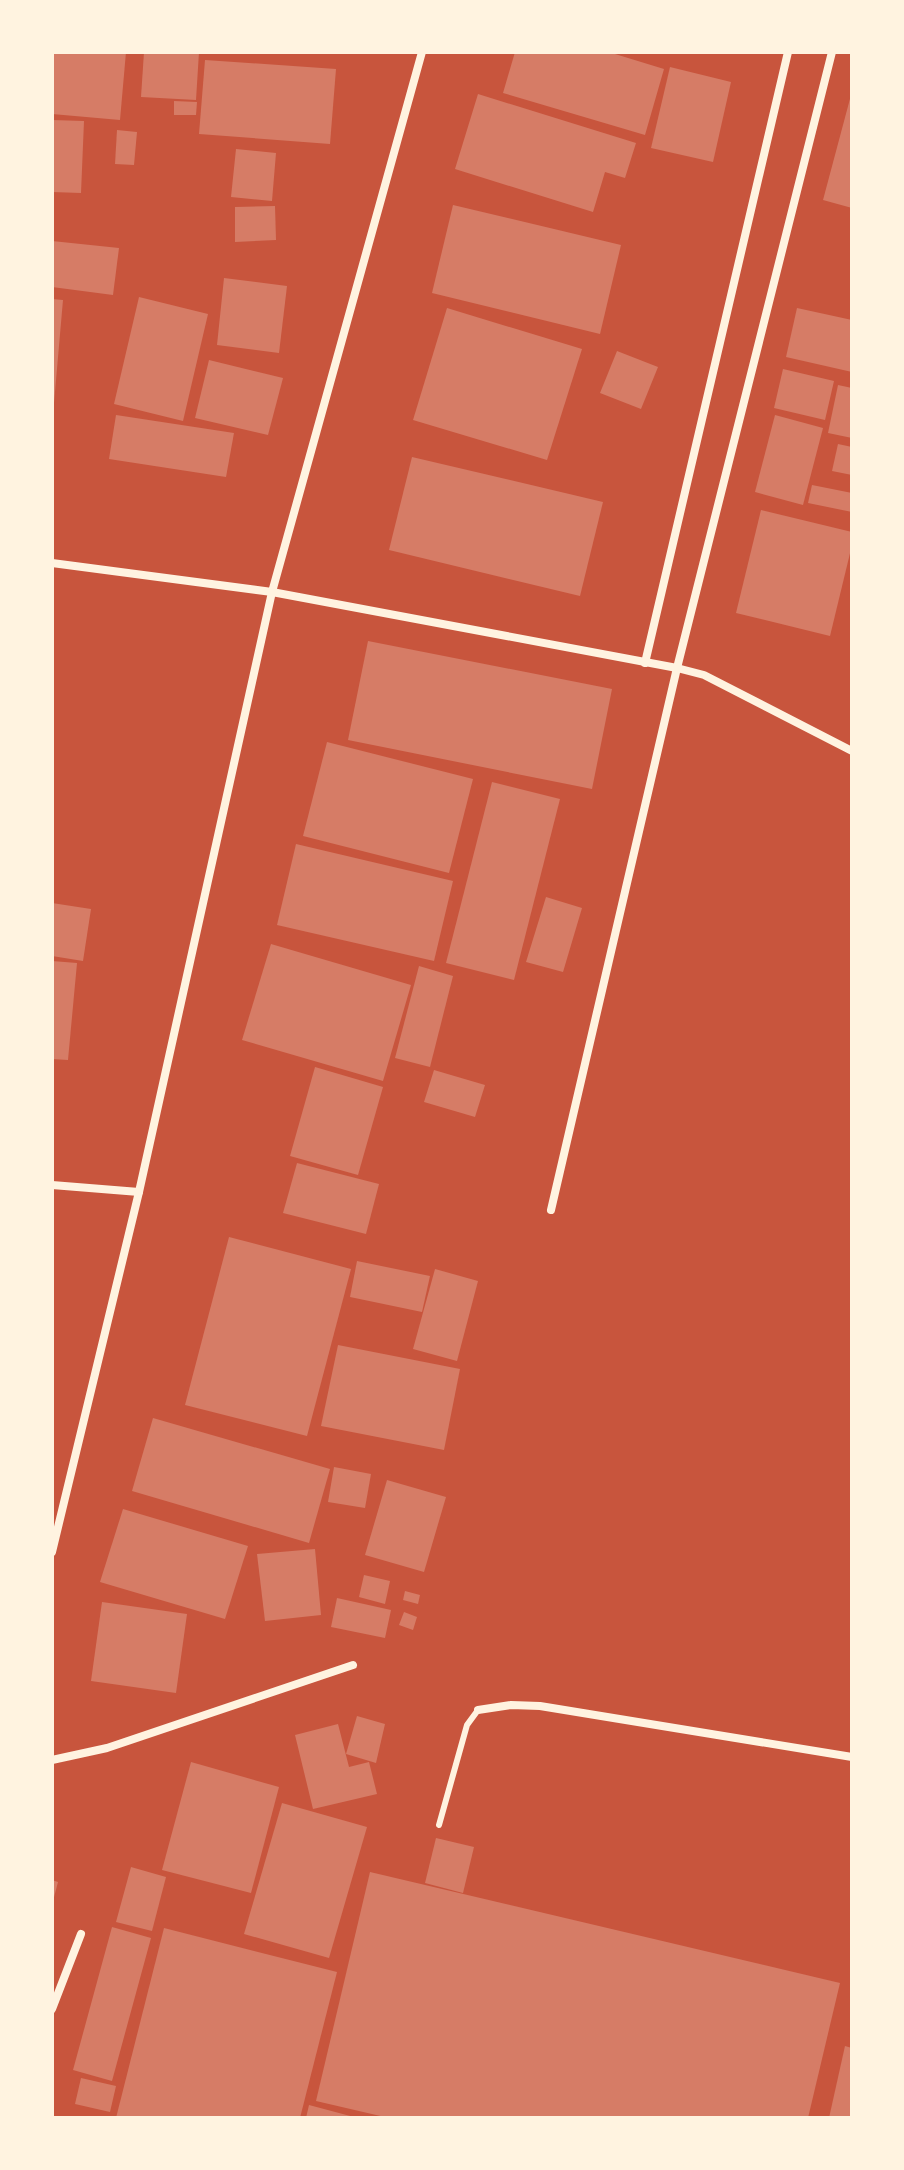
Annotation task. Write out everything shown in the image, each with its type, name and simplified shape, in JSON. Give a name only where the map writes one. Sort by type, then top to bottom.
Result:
[{"type":"street","points":[[52,1552],[139,1192],[272,592],[422,52]]},
{"type":"street","points":[[645,663],[788,52]]},
{"type":"street","points":[[551,1210],[677,668],[832,52]]},
{"type":"street","points":[[52,563],[272,592],[677,668],[704,675],[852,751]]},
{"type":"street","points":[[52,1185],[139,1192]]},
{"type":"street","points":[[52,1760],[107,1748],[353,1665]]},
{"type":"street","points":[[478,1710],[511,1705],[540,1706],[852,1757]]},
{"type":"street","points":[[52,2009],[81,1934]]},
{"type":"lane","points":[[439,1825],[467,1725],[478,1710]]},
{"type":"building","points":[[52,52],[126,52],[120,120],[52,114]]},
{"type":"building","points":[[144,52],[199,52],[196,100],[141,97]]},
{"type":"building","points":[[515,52],[615,52],[664,69],[645,135],[503,93]]},
{"type":"building","points":[[205,60],[336,69],[330,144],[199,134]]},
{"type":"building","points":[[670,67],[731,82],[713,162],[651,148]]},
{"type":"building","points":[[478,94],[636,143],[625,178],[605,172],[593,212],[455,169]]},
{"type":"building","points":[[852,95],[852,208],[823,200]]},
{"type":"building","points":[[174,101],[197,102],[196,115],[174,115]]},
{"type":"building","points":[[52,120],[84,121],[81,193],[52,192]]},
{"type":"building","points":[[117,130],[137,132],[134,165],[115,164]]},
{"type":"building","points":[[236,149],[276,153],[272,201],[231,197]]},
{"type":"building","points":[[453,205],[621,245],[600,334],[432,293]]},
{"type":"building","points":[[275,206],[276,240],[235,242],[235,207]]},
{"type":"building","points":[[52,241],[119,248],[113,295],[52,287]]},
{"type":"building","points":[[224,278],[287,286],[279,353],[217,345]]},
{"type":"building","points":[[139,297],[208,314],[183,421],[114,404]]},
{"type":"building","points":[[52,299],[63,300],[54,403],[52,403]]},
{"type":"building","points":[[447,308],[582,349],[547,460],[413,420]]},
{"type":"building","points":[[797,308],[852,320],[852,372],[786,357]]},
{"type":"building","points":[[617,351],[658,367],[641,409],[600,393]]},
{"type":"building","points":[[209,360],[283,378],[268,435],[195,418]]},
{"type":"building","points":[[783,369],[834,381],[825,420],[774,408]]},
{"type":"building","points":[[838,385],[852,388],[852,438],[828,433]]},
{"type":"building","points":[[116,415],[234,433],[226,477],[109,459]]},
{"type":"building","points":[[775,415],[823,428],[803,505],[755,492]]},
{"type":"building","points":[[838,444],[852,447],[852,475],[832,471]]},
{"type":"building","points":[[412,457],[603,502],[580,596],[389,550]]},
{"type":"building","points":[[812,485],[852,493],[852,512],[808,503]]},
{"type":"building","points":[[761,510],[852,532],[852,545],[830,636],[736,613]]},
{"type":"building","points":[[368,641],[612,689],[592,789],[348,740]]},
{"type":"building","points":[[327,742],[473,779],[449,873],[303,836]]},
{"type":"building","points":[[492,782],[560,799],[514,980],[446,963]]},
{"type":"building","points":[[296,844],[453,881],[434,961],[277,925]]},
{"type":"building","points":[[546,897],[582,908],[563,972],[526,962]]},
{"type":"building","points":[[52,903],[91,909],[83,961],[52,956]]},
{"type":"building","points":[[271,944],[411,985],[383,1081],[242,1040]]},
{"type":"building","points":[[52,961],[77,963],[68,1060],[52,1059]]},
{"type":"building","points":[[419,966],[453,976],[430,1067],[395,1058]]},
{"type":"building","points":[[315,1067],[383,1087],[358,1175],[290,1156]]},
{"type":"building","points":[[434,1070],[485,1085],[475,1117],[424,1102]]},
{"type":"building","points":[[297,1163],[379,1184],[366,1234],[283,1213]]},
{"type":"building","points":[[229,1237],[351,1269],[307,1436],[185,1405]]},
{"type":"building","points":[[357,1261],[430,1276],[422,1312],[350,1297]]},
{"type":"building","points":[[435,1269],[478,1281],[457,1361],[413,1349]]},
{"type":"building","points":[[338,1345],[460,1369],[444,1450],[321,1426]]},
{"type":"building","points":[[153,1418],[330,1469],[309,1543],[132,1491]]},
{"type":"building","points":[[334,1467],[371,1474],[365,1508],[328,1502]]},
{"type":"building","points":[[387,1480],[446,1497],[424,1572],[365,1555]]},
{"type":"building","points":[[123,1509],[248,1546],[225,1619],[100,1582]]},
{"type":"building","points":[[315,1549],[321,1615],[265,1621],[257,1554]]},
{"type":"building","points":[[364,1575],[390,1581],[385,1604],[359,1597]]},
{"type":"building","points":[[405,1591],[420,1595],[418,1604],[403,1600]]},
{"type":"building","points":[[337,1598],[391,1610],[385,1638],[331,1627]]},
{"type":"building","points":[[102,1602],[187,1614],[176,1693],[91,1681]]},
{"type":"building","points":[[404,1612],[417,1617],[413,1630],[399,1625]]},
{"type":"building","points":[[357,1716],[385,1724],[376,1763],[346,1754]]},
{"type":"building","points":[[338,1724],[349,1767],[369,1762],[377,1794],[313,1809],[295,1735]]},
{"type":"building","points":[[191,1762],[279,1787],[251,1893],[162,1870]]},
{"type":"building","points":[[282,1803],[367,1827],[329,1958],[244,1934]]},
{"type":"building","points":[[436,1838],[474,1847],[463,1893],[425,1883]]},
{"type":"building","points":[[131,1867],[166,1877],[152,1931],[116,1922]]},
{"type":"building","points":[[370,1872],[840,1983],[808,2118],[389,2118],[316,2101]]},
{"type":"building","points":[[52,1880],[58,1882],[53,1901],[52,1901]]},
{"type":"building","points":[[112,1927],[151,1938],[112,2081],[73,2070]]},
{"type":"building","points":[[164,1928],[337,1972],[300,2118],[116,2118]]},
{"type":"building","points":[[845,2046],[852,2048],[852,2118],[829,2118]]},
{"type":"building","points":[[81,2078],[116,2086],[110,2112],[75,2104]]},
{"type":"building","points":[[309,2105],[354,2117],[354,2118],[306,2118]]}]
